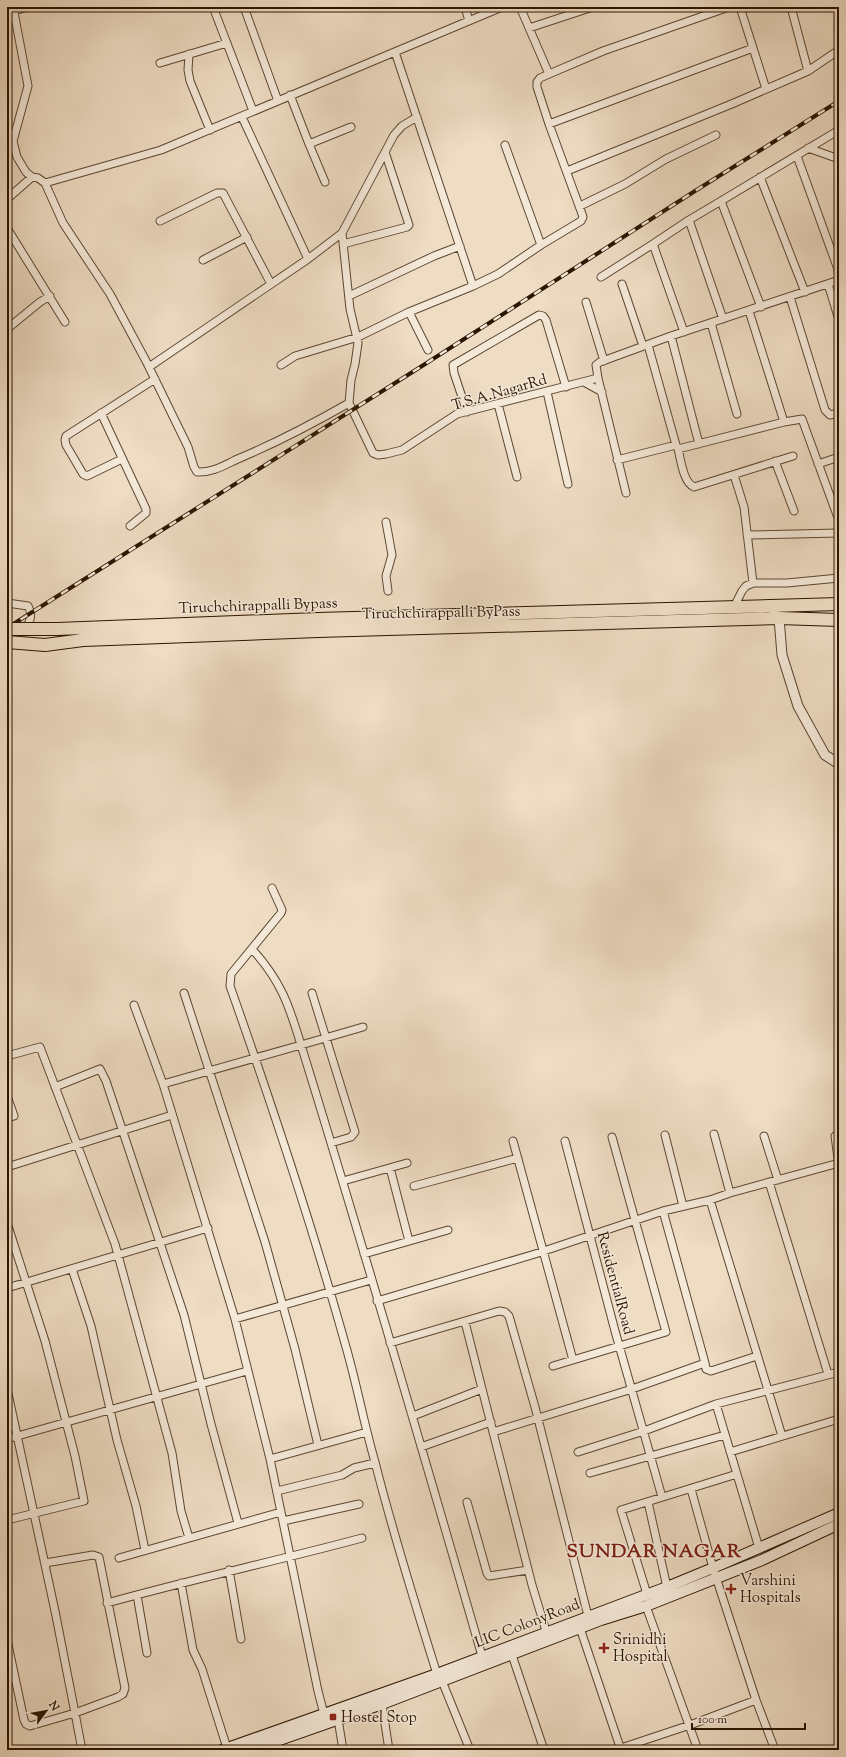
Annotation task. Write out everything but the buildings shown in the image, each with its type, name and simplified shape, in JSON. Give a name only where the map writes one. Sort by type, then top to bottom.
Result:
[{"type":"highway","name":"Tiruchchirappalli Bypass","points":[[7,629],[57,630],[318,619],[839,604]]},
{"type":"highway","points":[[784,606],[792,614],[839,616]]},
{"type":"highway","name":"Tiruchchirappalli ByPass","points":[[7,642],[45,644],[83,640],[318,631],[778,618],[839,620]]},
{"type":"main road","name":"LIC ColonyRoad","points":[[325,1719],[338,1719],[382,1704],[482,1656],[512,1655],[580,1628],[646,1606],[715,1573],[759,1548],[839,1513]]},
{"type":"main road","name":"LIC ColonyRoad","points":[[225,1749],[325,1719],[440,1677],[499,1655],[546,1631],[647,1594],[762,1560],[839,1524]]},
{"type":"main road","points":[[251,1750],[278,1745],[325,1719]]},
{"type":"street","points":[[7,19],[14,12],[27,7]]},
{"type":"street","points":[[213,7],[253,111]]},
{"type":"street","points":[[244,7],[278,101]]},
{"type":"street","points":[[465,7],[469,21]]},
{"type":"street","points":[[45,183],[161,150],[502,7]]},
{"type":"street","points":[[520,7],[549,74]]},
{"type":"street","points":[[529,28],[593,7]]},
{"type":"street","points":[[281,365],[295,356],[358,336],[408,312],[473,286],[498,274],[541,245],[581,221],[583,217],[580,206],[549,124],[538,87],[540,78],[603,52],[729,7]]},
{"type":"street","points":[[740,7],[766,89]]},
{"type":"street","points":[[792,7],[808,71]]},
{"type":"street","points":[[14,12],[28,86],[11,134],[17,156],[26,172],[32,177],[38,178],[45,183],[64,223],[110,294],[155,379],[188,447],[197,472],[208,472],[262,449],[318,421],[349,403],[351,380],[356,364],[358,336],[350,309],[342,232]]},
{"type":"street","points":[[160,63],[227,43]]},
{"type":"street","points":[[549,124],[753,48]]},
{"type":"street","points":[[567,171],[808,71],[839,50]]},
{"type":"street","points":[[395,52],[473,286]]},
{"type":"street","points":[[189,54],[188,70],[190,81],[210,130]]},
{"type":"street","points":[[290,95],[325,182]]},
{"type":"street","points":[[242,117],[308,259]]},
{"type":"street","points":[[149,367],[308,259],[342,232],[398,129],[417,117]]},
{"type":"street","points":[[310,144],[351,127]]},
{"type":"street","points":[[601,276],[689,220],[839,130]]},
{"type":"street","points":[[580,206],[625,184],[666,159],[716,135]]},
{"type":"street","points":[[506,145],[541,245]]},
{"type":"street","points":[[808,148],[839,158]]},
{"type":"street","points":[[343,244],[408,227],[409,224],[385,152]]},
{"type":"street","points":[[797,156],[839,272]]},
{"type":"street","points":[[7,199],[32,177]]},
{"type":"street","points":[[760,177],[805,292]]},
{"type":"street","points":[[160,221],[217,193],[223,193],[271,284]]},
{"type":"street","points":[[721,201],[761,307]]},
{"type":"street","points":[[689,220],[723,319]]},
{"type":"street","points":[[7,228],[65,322]]},
{"type":"street","points":[[204,260],[246,237]]},
{"type":"street","points":[[653,244],[684,332]]},
{"type":"street","points":[[349,296],[434,256],[460,246]]},
{"type":"street","points":[[626,492],[596,365],[671,336],[839,280]]},
{"type":"street","points":[[622,284],[646,346],[690,485],[694,487],[793,456]]},
{"type":"street","points":[[828,284],[839,320]]},
{"type":"street","points":[[7,329],[40,302],[50,296]]},
{"type":"street","points":[[790,297],[824,410],[830,415],[839,413]]},
{"type":"street","points":[[586,302],[604,361]]},
{"type":"street","points":[[750,310],[784,422]]},
{"type":"street","points":[[408,312],[428,350]]},
{"type":"street","points":[[467,412],[453,365],[539,315],[543,316],[546,320],[566,387]]},
{"type":"street","points":[[711,323],[737,414]]},
{"type":"street","points":[[671,336],[699,444]]},
{"type":"street","name":"T.S.A.NagarRd","points":[[349,403],[374,453],[378,455],[402,450],[457,414],[598,378]]},
{"type":"street","points":[[122,459],[87,476],[83,474],[66,445],[66,436],[155,379]]},
{"type":"street","points":[[584,382],[602,392]]},
{"type":"street","points":[[547,392],[568,484]]},
{"type":"street","points":[[498,404],[517,477]]},
{"type":"street","points":[[101,414],[146,509],[146,513],[130,526]]},
{"type":"street","points":[[618,460],[677,447],[699,444],[784,422],[802,419],[837,515]]},
{"type":"street","points":[[818,464],[839,457]]},
{"type":"street","points":[[775,462],[794,511]]},
{"type":"street","points":[[734,475],[744,508],[753,583]]},
{"type":"street","points":[[386,522],[392,556],[386,576],[388,591]]},
{"type":"street","points":[[748,535],[839,533]]},
{"type":"street","points":[[734,607],[742,591],[746,586],[753,583],[787,583],[839,578]]},
{"type":"street","points":[[7,604],[28,606],[32,612],[31,620],[10,646],[7,647]]},
{"type":"street","name":"Tiruchchirappalli Bypass","points":[[702,608],[714,613],[770,611],[778,618]]},
{"type":"street","points":[[778,618],[782,655],[798,706],[825,755],[839,764]]},
{"type":"street","points":[[272,888],[282,910],[281,913],[231,974],[230,986],[256,1058],[314,1237],[346,1348],[404,1569],[440,1677],[470,1750]]},
{"type":"street","points":[[252,949],[270,971],[284,993],[292,1013],[413,1416],[482,1656]]},
{"type":"street","points":[[184,993],[265,1242],[283,1306],[318,1445]]},
{"type":"street","points":[[312,993],[355,1132],[351,1137],[331,1143]]},
{"type":"street","points":[[134,1005],[163,1084],[235,1319],[270,1459],[325,1719]]},
{"type":"street","points":[[163,1084],[363,1027]]},
{"type":"street","points":[[7,1056],[40,1046],[78,1144],[118,1255],[172,1453],[181,1511],[189,1538]]},
{"type":"street","points":[[55,1087],[100,1069],[106,1081],[161,1242],[184,1315],[238,1523]]},
{"type":"street","points":[[7,1096],[14,1116],[7,1118]]},
{"type":"street","points":[[7,1167],[172,1114]]},
{"type":"street","points":[[839,1133],[835,1136],[839,1166]]},
{"type":"street","points":[[714,1134],[730,1193]]},
{"type":"street","points":[[665,1135],[683,1206]]},
{"type":"street","points":[[764,1136],[778,1180]]},
{"type":"street","points":[[553,1366],[666,1332],[612,1137]]},
{"type":"street","points":[[513,1140],[574,1360]]},
{"type":"street","name":"ResidentialRoad","points":[[565,1141],[619,1346],[662,1497]]},
{"type":"street","points":[[414,1186],[518,1158]]},
{"type":"street","points":[[343,1181],[407,1163]]},
{"type":"street","points":[[377,1300],[544,1251],[663,1211],[710,1200],[730,1193],[839,1163]]},
{"type":"street","points":[[390,1168],[410,1241]]},
{"type":"street","points":[[769,1182],[828,1374]]},
{"type":"street","points":[[710,1200],[782,1436]]},
{"type":"street","points":[[663,1211],[706,1369],[711,1371],[757,1356]]},
{"type":"street","points":[[7,1223],[45,1341],[66,1422],[84,1501],[34,1512],[7,1520]]},
{"type":"street","points":[[7,1288],[208,1228]]},
{"type":"street","points":[[364,1254],[448,1230]]},
{"type":"street","points":[[72,1269],[91,1326],[117,1440],[136,1506],[145,1550]]},
{"type":"street","points":[[235,1319],[371,1280]]},
{"type":"street","points":[[390,1343],[499,1311],[505,1312],[509,1316],[588,1616]]},
{"type":"street","points":[[465,1322],[528,1570],[546,1631]]},
{"type":"street","points":[[493,1432],[632,1389],[704,1363]]},
{"type":"street","points":[[7,1439],[247,1371]]},
{"type":"street","points":[[578,1452],[644,1432],[716,1404],[839,1372]]},
{"type":"street","points":[[413,1416],[482,1389]]},
{"type":"street","points":[[7,1390],[45,1563],[82,1750]]},
{"type":"street","points":[[716,1404],[759,1548]]},
{"type":"street","points":[[730,1452],[839,1419]]},
{"type":"street","points":[[421,1447],[491,1422]]},
{"type":"street","points":[[270,1459],[367,1432]]},
{"type":"street","points":[[590,1473],[725,1435]]},
{"type":"street","points":[[277,1491],[342,1475],[354,1468],[375,1463]]},
{"type":"street","points":[[647,1594],[621,1510],[737,1474]]},
{"type":"street","points":[[691,1489],[715,1573],[756,1700],[775,1750]]},
{"type":"street","points":[[467,1502],[487,1573],[490,1576],[528,1570]]},
{"type":"street","points":[[648,1502],[667,1587]]},
{"type":"street","points":[[283,1521],[359,1504]]},
{"type":"street","points":[[119,1558],[281,1512]]},
{"type":"street","points":[[107,1603],[229,1570],[290,1557],[362,1538]]},
{"type":"street","points":[[7,1640],[24,1720],[26,1724],[30,1726],[118,1697],[123,1694],[125,1688],[107,1603],[101,1560],[97,1555],[45,1563]]},
{"type":"street","points":[[229,1570],[241,1639]]},
{"type":"street","points":[[181,1583],[193,1650],[202,1669],[225,1749]]},
{"type":"street","points":[[137,1595],[147,1653]]},
{"type":"street","points":[[646,1606],[698,1750]]},
{"type":"street","points":[[580,1628],[618,1749],[690,1725],[756,1700]]},
{"type":"street","points":[[512,1655],[544,1750]]},
{"type":"street","points":[[382,1704],[389,1750]]},
{"type":"street","points":[[338,1719],[343,1750]]},
{"type":"railway","points":[[7,628],[839,101]]},
{"type":"place","name":"Varshini Hospitals","points":[[731,1589]]},
{"type":"place","name":"Srinidhi Hospital","points":[[604,1648]]},
{"type":"place","name":"Hostel Stop","points":[[333,1717]]},
{"type":"district","name":"SUNDAR NAGAR","points":[[654,1550]]}]
